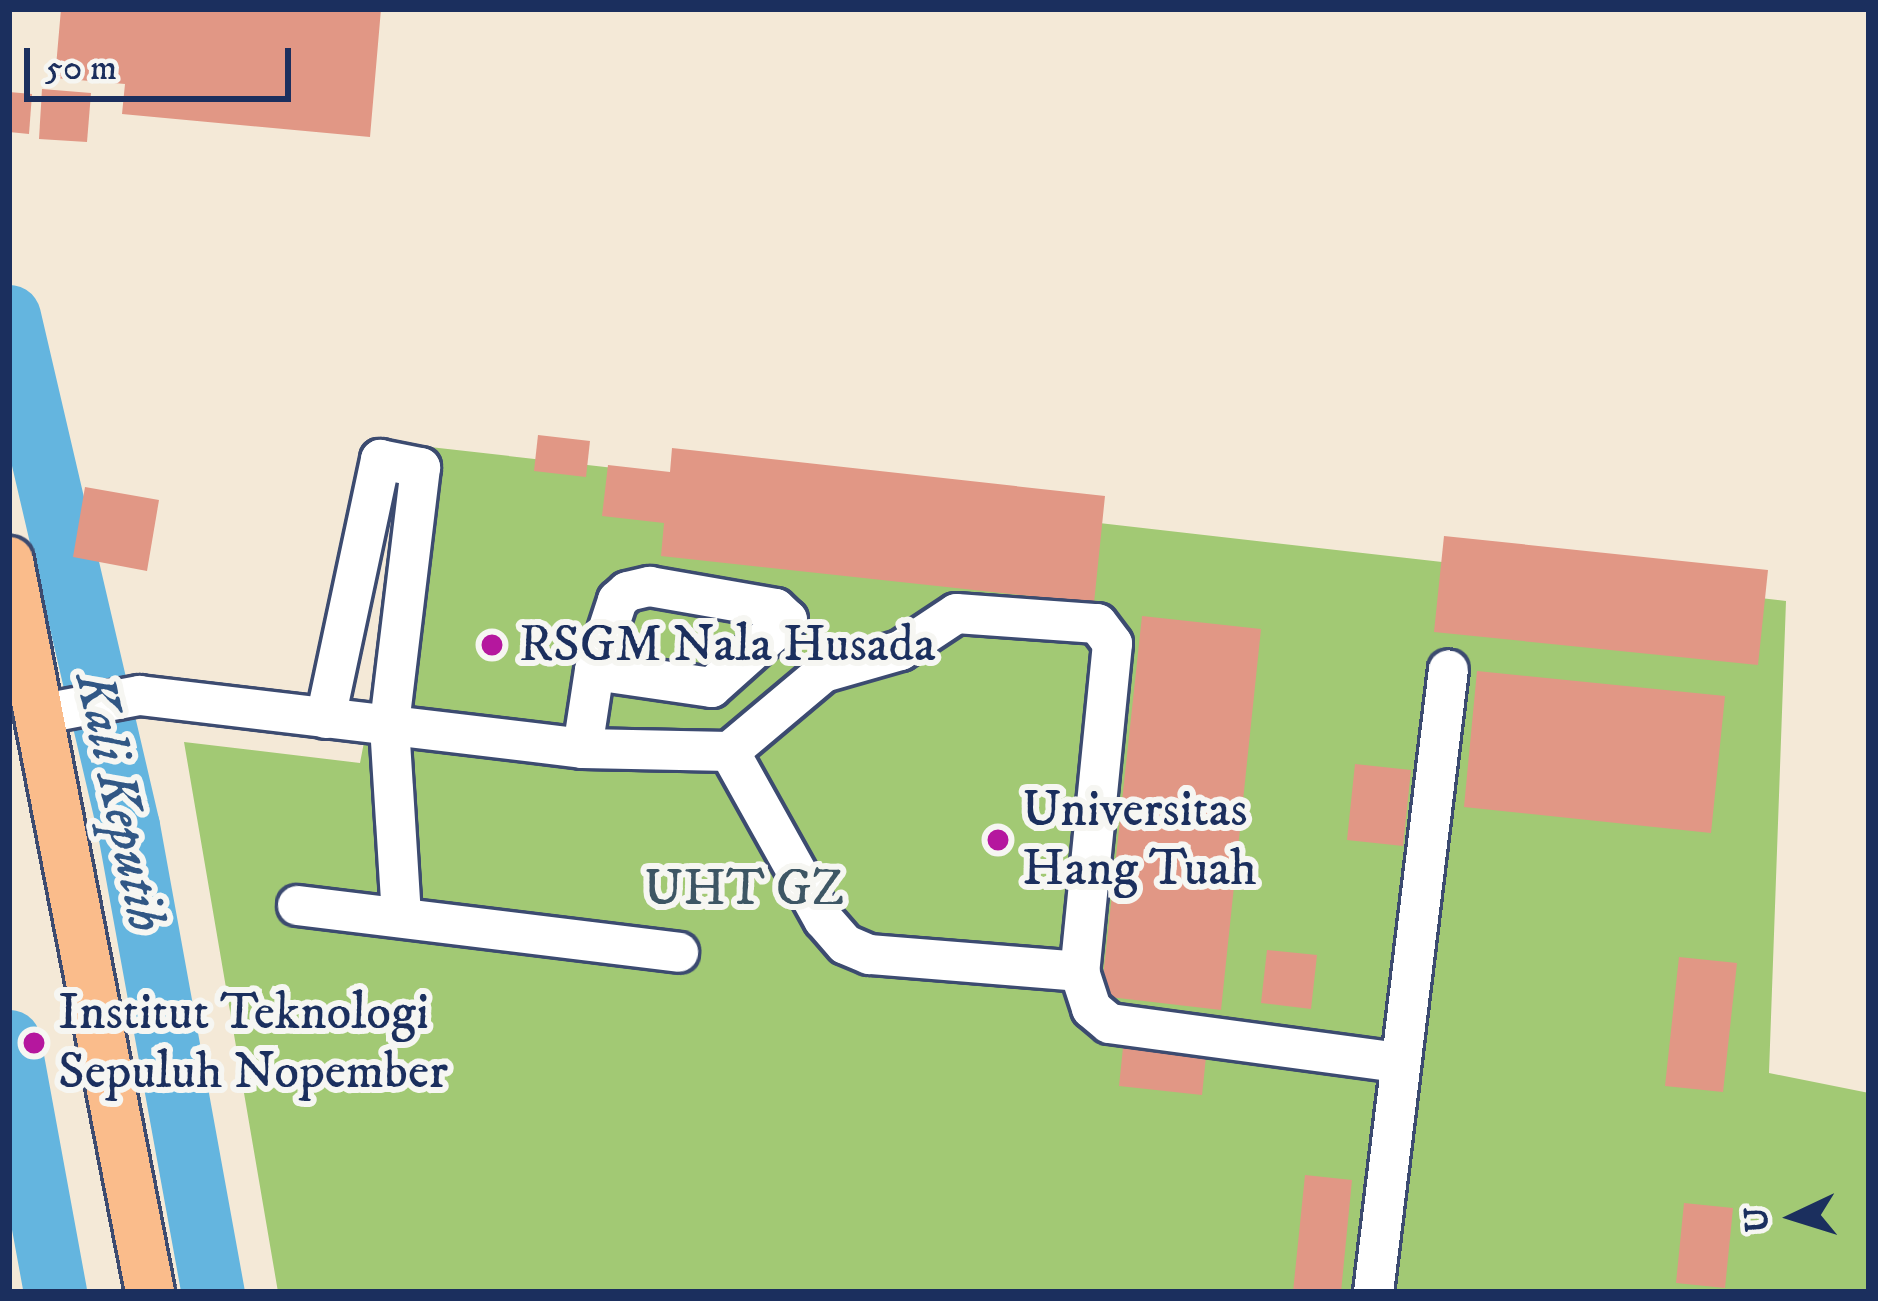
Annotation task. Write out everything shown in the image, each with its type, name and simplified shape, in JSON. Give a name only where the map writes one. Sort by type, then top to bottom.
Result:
[{"type":"main road","points":[[9,561],[58,709],[150,1292]]},
{"type":"lane","points":[[325,718],[380,459],[420,466],[389,725],[401,917]]},
{"type":"lane","points":[[58,709],[125,695],[582,748],[729,752],[824,672],[900,650],[956,613],[1103,626],[1112,643],[1078,971],[1091,1008],[1109,1024],[1399,1061]]},
{"type":"lane","points":[[1373,1292],[1448,669]]},
{"type":"lane","points":[[582,748],[594,670]]},
{"type":"lane","points":[[729,752],[823,919],[845,944],[868,954],[1078,971]]},
{"type":"lane","points":[[297,905],[678,952]]},
{"type":"green space","name":"UHT GZ","points":[[421,446],[1786,601],[1769,1073],[1869,1093],[1869,1292],[278,1292],[184,742],[360,763]]},
{"type":"building","points":[[61,9],[381,9],[370,137],[122,114],[125,84],[55,78]]},
{"type":"building","points":[[42,89],[91,93],[87,142],[39,139]]},
{"type":"building","points":[[9,92],[32,94],[29,134],[9,132]]},
{"type":"building","points":[[538,435],[590,441],[586,477],[534,471]]},
{"type":"building","points":[[672,448],[1105,496],[1094,603],[661,556],[664,523],[602,516],[608,465],[670,472]]},
{"type":"building","points":[[85,487],[159,500],[147,571],[73,557]]},
{"type":"building","points":[[1444,536],[1768,570],[1758,665],[1434,632]]},
{"type":"building","points":[[1142,616],[1261,629],[1221,1010],[1101,996]]},
{"type":"building","points":[[1477,671],[1725,696],[1711,833],[1464,807]]},
{"type":"building","points":[[1355,764],[1411,770],[1403,846],[1347,840]]},
{"type":"building","points":[[1267,950],[1317,955],[1311,1009],[1261,1003]]},
{"type":"building","points":[[1679,957],[1737,963],[1723,1092],[1665,1086]]},
{"type":"building","points":[[1124,1038],[1207,1047],[1202,1095],[1119,1086]]},
{"type":"building","points":[[1305,1175],[1352,1180],[1341,1292],[1293,1292]]},
{"type":"building","points":[[1684,1203],[1733,1208],[1725,1288],[1676,1283]]},
{"type":"waterway","name":"Kali Keputih","points":[[9,316],[128,826],[213,1292]]},
{"type":"waterway","name":"Kali Keputih","points":[[9,1041],[55,1292]]},
{"type":"place","name":"RSGM Nala Husada","points":[[492,645]]},
{"type":"place","name":"Universitas Hang Tuah","points":[[998,840]]},
{"type":"place","name":"Institut Teknologi Sepuluh Nopember","points":[[34,1043]]}]
